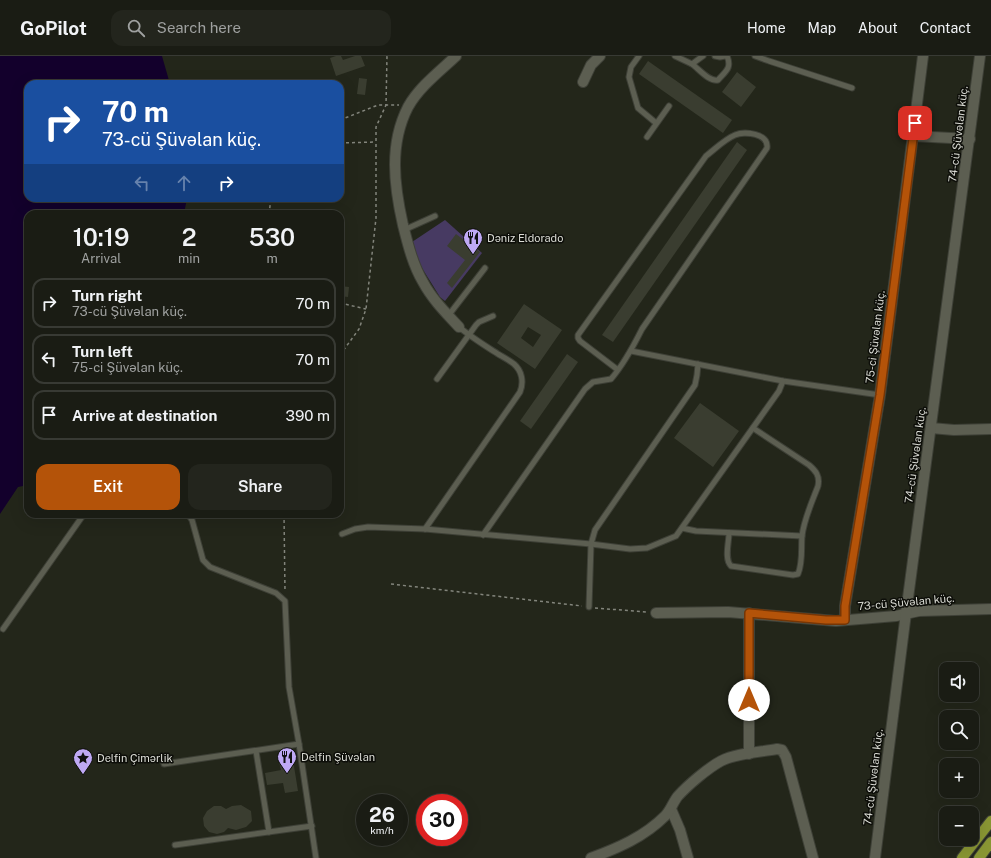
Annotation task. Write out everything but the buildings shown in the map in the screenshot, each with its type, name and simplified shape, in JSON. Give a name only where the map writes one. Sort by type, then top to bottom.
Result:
[{"type":"main road","points":[[962,858],[991,821]]},
{"type":"main road","points":[[979,858],[991,842]]},
{"type":"street","points":[[456,56],[421,90],[409,106],[402,120],[397,137],[394,166],[396,188],[404,230],[418,272],[433,297],[459,327]]},
{"type":"street","points":[[584,82],[591,65],[600,56]]},
{"type":"street","name":"75-ci Şüvəlan küç.","points":[[845,620],[845,606],[880,395],[923,56]]},
{"type":"street","name":"74-cü Şüvəlan küç.","points":[[875,858],[980,56]]},
{"type":"street","points":[[913,136],[970,139]]},
{"type":"street","points":[[931,428],[954,430],[991,429]]},
{"type":"street","name":"73-cü Şüvəlan küç.","points":[[656,613],[728,612],[826,620],[845,620],[886,617],[919,611],[991,609]]},
{"type":"street","points":[[749,613],[749,754]]},
{"type":"street","points":[[591,858],[637,838],[658,822],[671,809],[678,796],[716,764],[727,758],[777,749],[784,752],[813,858]]},
{"type":"street","points":[[671,809],[680,830],[688,858]]},
{"type":"lane","points":[[639,56],[631,67],[629,76],[638,108],[656,123]]},
{"type":"lane","points":[[675,56],[692,64],[711,80],[715,81],[718,80],[729,68],[730,63],[726,56],[715,56]]},
{"type":"lane","points":[[692,64],[703,56]]},
{"type":"lane","points":[[755,56],[768,62],[852,88]]},
{"type":"lane","points":[[647,137],[669,106]]},
{"type":"lane","points":[[483,535],[585,389],[593,382],[611,379],[618,370],[631,351],[642,329],[767,148],[767,141],[764,137],[759,135],[736,134],[706,156],[578,335],[580,341],[618,370]]},
{"type":"lane","points":[[404,230],[435,216]]},
{"type":"lane","points":[[448,316],[485,268]]},
{"type":"lane","points":[[437,379],[468,334],[479,322],[493,316]]},
{"type":"lane","points":[[425,529],[520,392],[522,386],[521,375],[513,364],[459,327]]},
{"type":"lane","points":[[631,351],[784,381],[880,395]]},
{"type":"lane","points":[[590,607],[590,544],[595,530],[695,385],[698,364]]},
{"type":"lane","points":[[342,534],[355,529],[368,527],[425,529],[630,549],[647,548],[676,536],[779,391],[784,381]]},
{"type":"lane","points":[[730,533],[727,559],[731,566],[793,575],[798,574],[801,568],[802,536],[805,522],[818,486],[818,475],[809,465],[753,428]]},
{"type":"lane","points":[[3,629],[81,518]]},
{"type":"lane","points":[[191,518],[203,560],[210,567],[276,593],[285,601],[289,687],[316,858]]},
{"type":"lane","points":[[682,528],[696,531],[802,536]]},
{"type":"lane","points":[[164,764],[299,744]]},
{"type":"lane","points":[[256,751],[269,832]]},
{"type":"lane","points":[[175,845],[312,826]]},
{"type":"path","points":[[344,350],[359,329],[366,309],[376,218],[376,127],[386,105],[387,56]]},
{"type":"path","points":[[344,119],[378,106],[409,106]]},
{"type":"path","points":[[344,143],[375,142]]},
{"type":"path","points":[[344,304],[366,309]]},
{"type":"path","points":[[284,518],[283,545],[285,601]]},
{"type":"path","points":[[391,584],[590,607],[656,613]]},
{"type":"shaded area","points":[[0,56],[162,56],[169,80],[24,80],[24,202],[186,202],[185,210],[24,210],[24,486],[18,487],[0,514]]},
{"type":"shaded area","points":[[445,220],[482,253],[445,301],[440,297],[417,260],[412,242]]},
{"type":"place","name":"Dəniz Eldorado","points":[[473,255]]},
{"type":"place","name":"Delfin Şüvəlan","points":[[287,774]]},
{"type":"place","name":"Delfin Çimərlik","points":[[83,775]]},
{"type":"route","points":[[749,700],[749,613],[836,621],[845,620],[845,606],[880,395],[915,123]]}]
